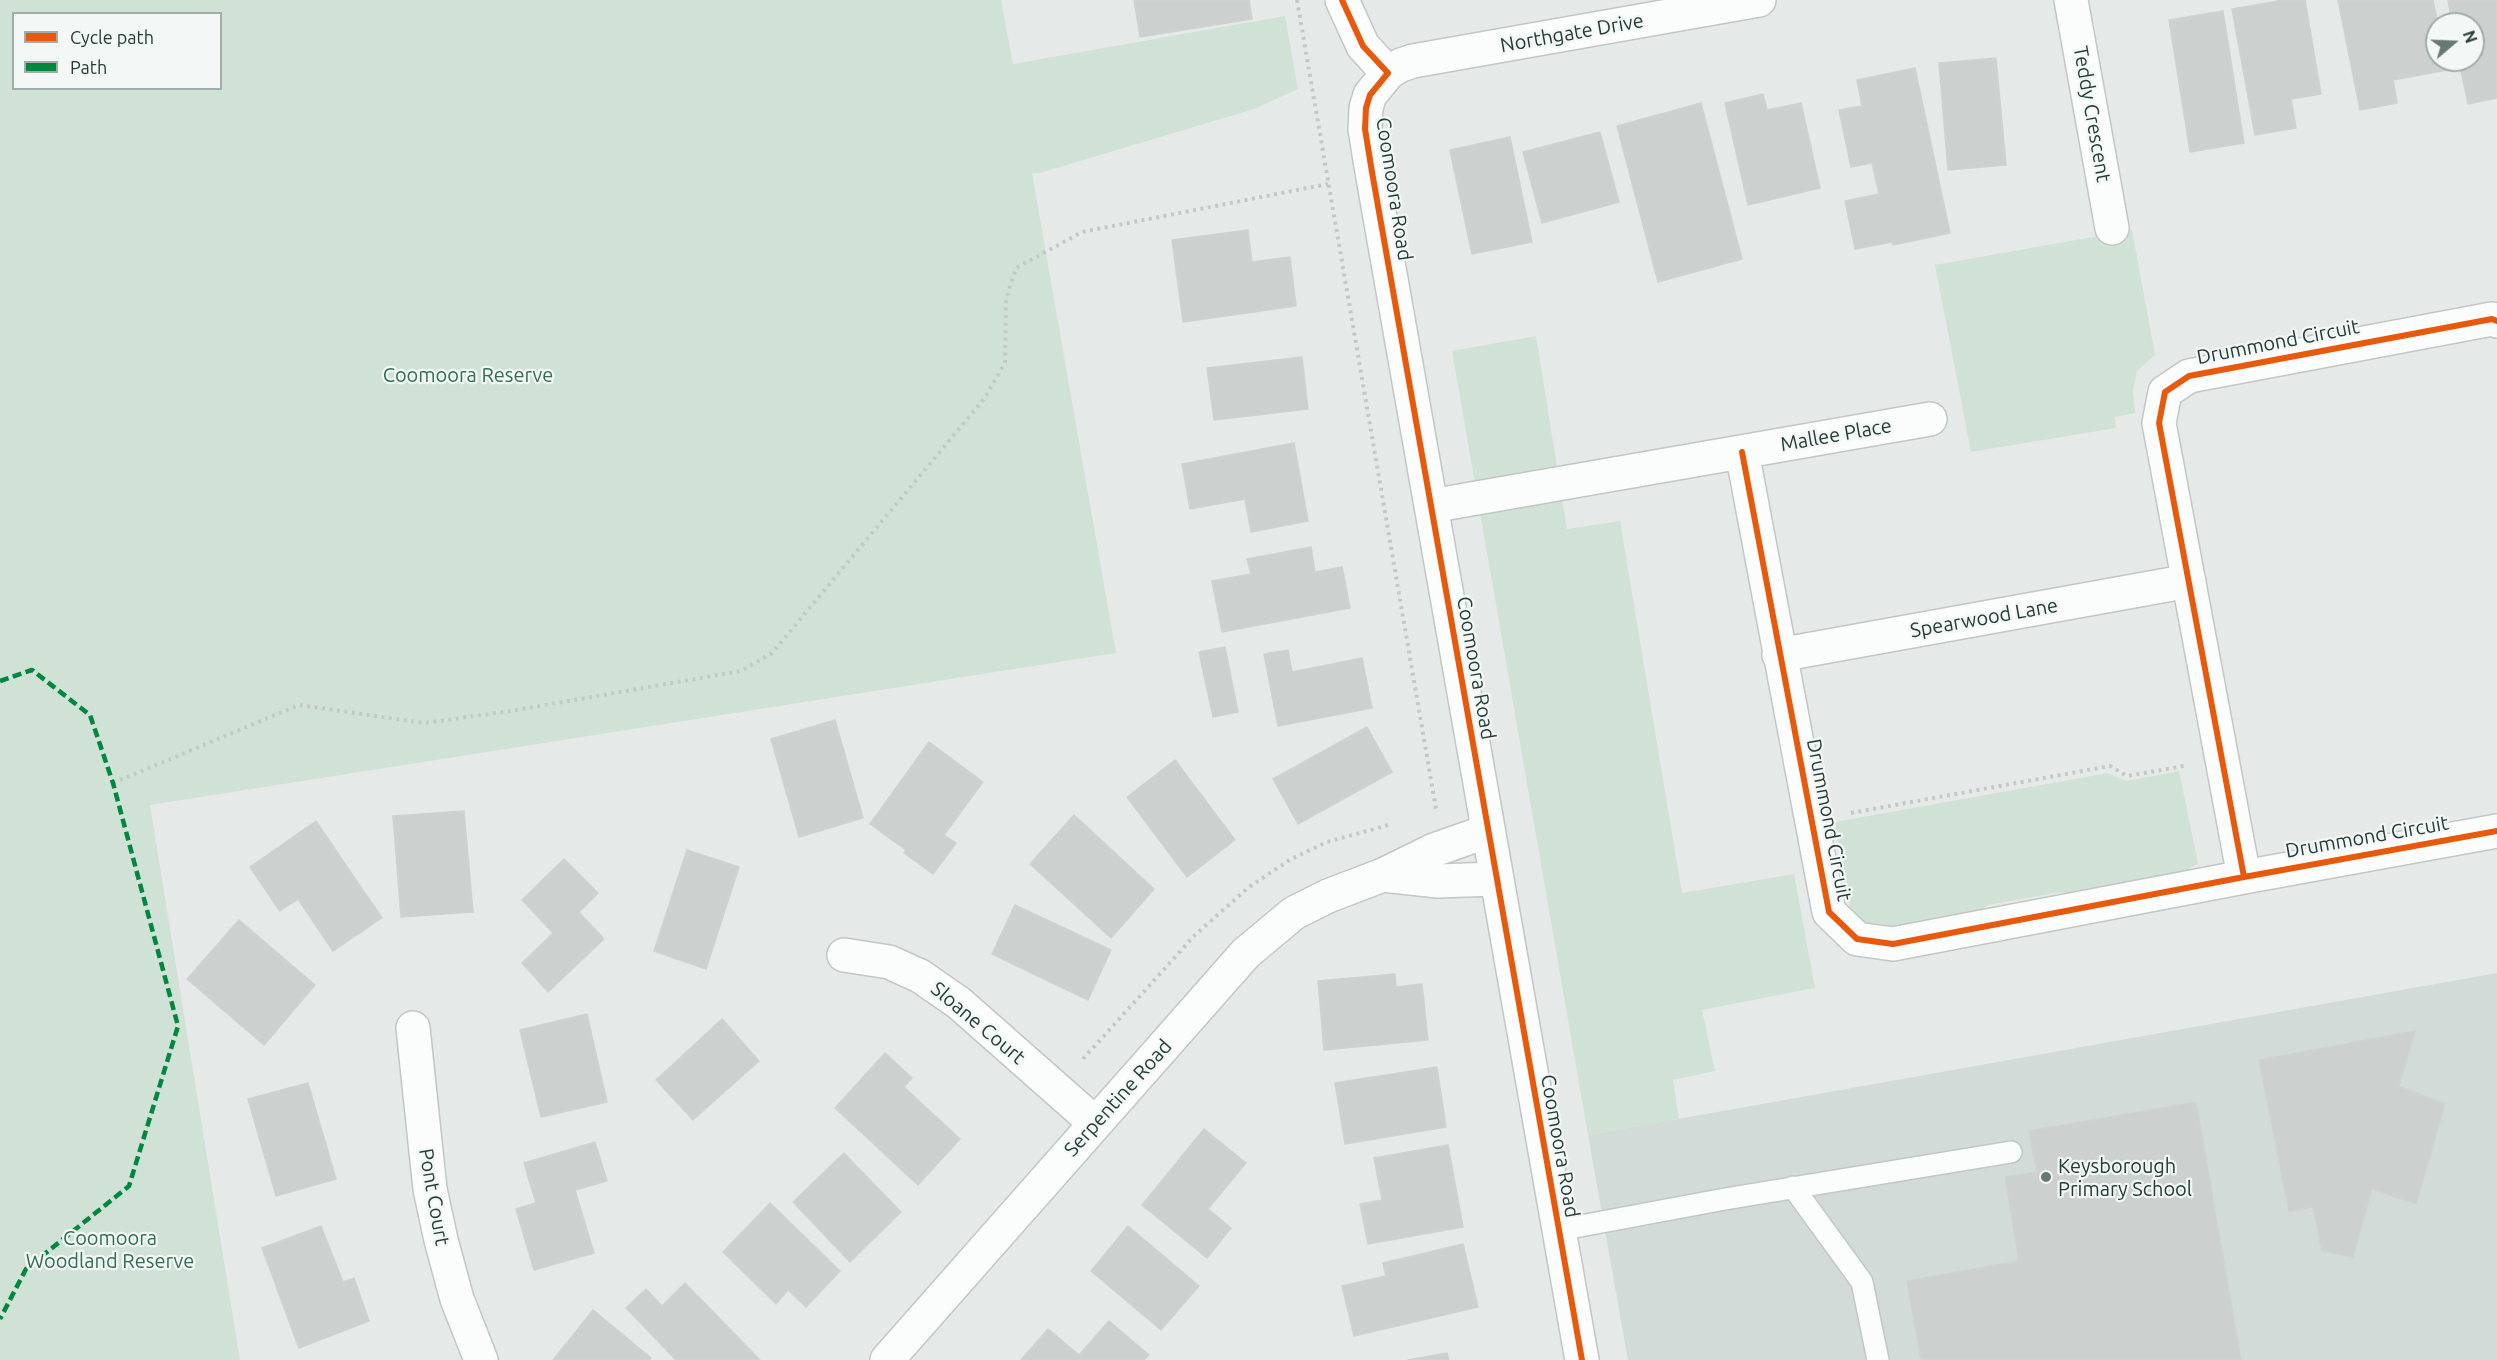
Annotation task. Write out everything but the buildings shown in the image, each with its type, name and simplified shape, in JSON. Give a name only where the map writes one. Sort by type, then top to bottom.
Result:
[{"type":"street","points":[[1341,0],[1363,46],[1388,73]]},
{"type":"street","name":"Northgate Drive","points":[[1388,73],[1413,61],[1759,0]]},
{"type":"street","name":"Teddy Crescent","points":[[2071,0],[2112,228]]},
{"type":"street","name":"Coomoora Road","points":[[1388,73],[1370,95],[1366,108],[1365,129],[1582,1360]]},
{"type":"street","name":"Drummond Circuit","points":[[2244,877],[2159,423],[2165,392],[2189,376],[2492,319],[2497,321]]},
{"type":"street","name":"Mallee Place","points":[[1742,452],[1930,419]]},
{"type":"street","points":[[1431,506],[1742,452]]},
{"type":"street","name":"Drummond Circuit","points":[[1742,452],[1829,912],[1857,939],[1893,944],[2497,831]]},
{"type":"street","name":"Spearwood Lane","points":[[1779,655],[2189,581]]},
{"type":"street","name":"Serpentine Road","points":[[887,1360],[1246,953],[1294,913],[1328,896],[1381,876],[1434,850],[1488,831]]},
{"type":"street","name":"Serpentine Road","points":[[1381,876],[1438,881],[1496,879]]},
{"type":"street","name":"Sloane Court","points":[[844,955],[889,962],[921,976],[959,1003],[1095,1123]]},
{"type":"street","name":"Pont Court","points":[[413,1028],[430,1189],[457,1299],[481,1360]]},
{"type":"lane","points":[[1558,1230],[1793,1187],[2011,1152]]},
{"type":"lane","points":[[1793,1187],[1862,1282],[1878,1360]]},
{"type":"path","points":[[1296,0],[1437,812]]},
{"type":"path","points":[[113,783],[299,705],[424,723],[511,711],[741,671],[772,653],[984,399],[1005,363],[1006,298],[1016,268],[1082,232],[1328,184]]},
{"type":"path","points":[[1811,820],[2110,766],[2127,776],[2222,759]]},
{"type":"path","points":[[1057,1090],[1195,935],[1249,886],[1291,859],[1327,842],[1403,822]]},
{"type":"shaded area","name":"Keysborough Primary School","points":[[2497,973],[2497,1360],[1628,1360],[1588,1135]]},
{"type":"green space","name":"Coomoora Reserve","points":[[0,0],[1001,0],[1013,64],[1285,16],[1298,89],[1254,109],[1040,173],[1032,173],[1116,653],[150,805],[240,1360],[0,1360]]},
{"type":"green space","points":[[2132,230],[2155,355],[2137,371],[2133,391],[2135,413],[2115,417],[2116,428],[1971,452],[1935,265]]},
{"type":"green space","points":[[1536,336],[1567,529],[1620,521],[1682,893],[1794,874],[1815,988],[1702,1010],[1715,1071],[1673,1080],[1679,1119],[1588,1135],[1452,351]]},
{"type":"green space","points":[[2179,771],[2198,863],[2164,884],[2084,899],[2061,892],[1988,905],[1970,919],[1879,936],[1853,926],[1835,822],[2108,773],[2127,781]]},
{"type":"marked path","points":[[0,681],[32,670],[90,715],[113,783],[178,1026],[129,1186],[26,1269],[0,1319]]},
{"type":"cycle path","points":[[1342,0],[1363,46],[1388,73],[1370,95],[1366,108],[1365,129],[1582,1360]]},
{"type":"cycle path","points":[[2497,321],[2492,319],[2189,376],[2165,392],[2159,423],[2244,877],[2497,831]]},
{"type":"cycle path","points":[[1742,452],[1829,912],[1857,939],[1893,944],[2244,877]]},
{"type":"place","name":"Keysborough Primary School","points":[[2046,1177]]},
{"type":"park label","name":"Coomoora Woodland Reserve","points":[[110,1250]]}]
